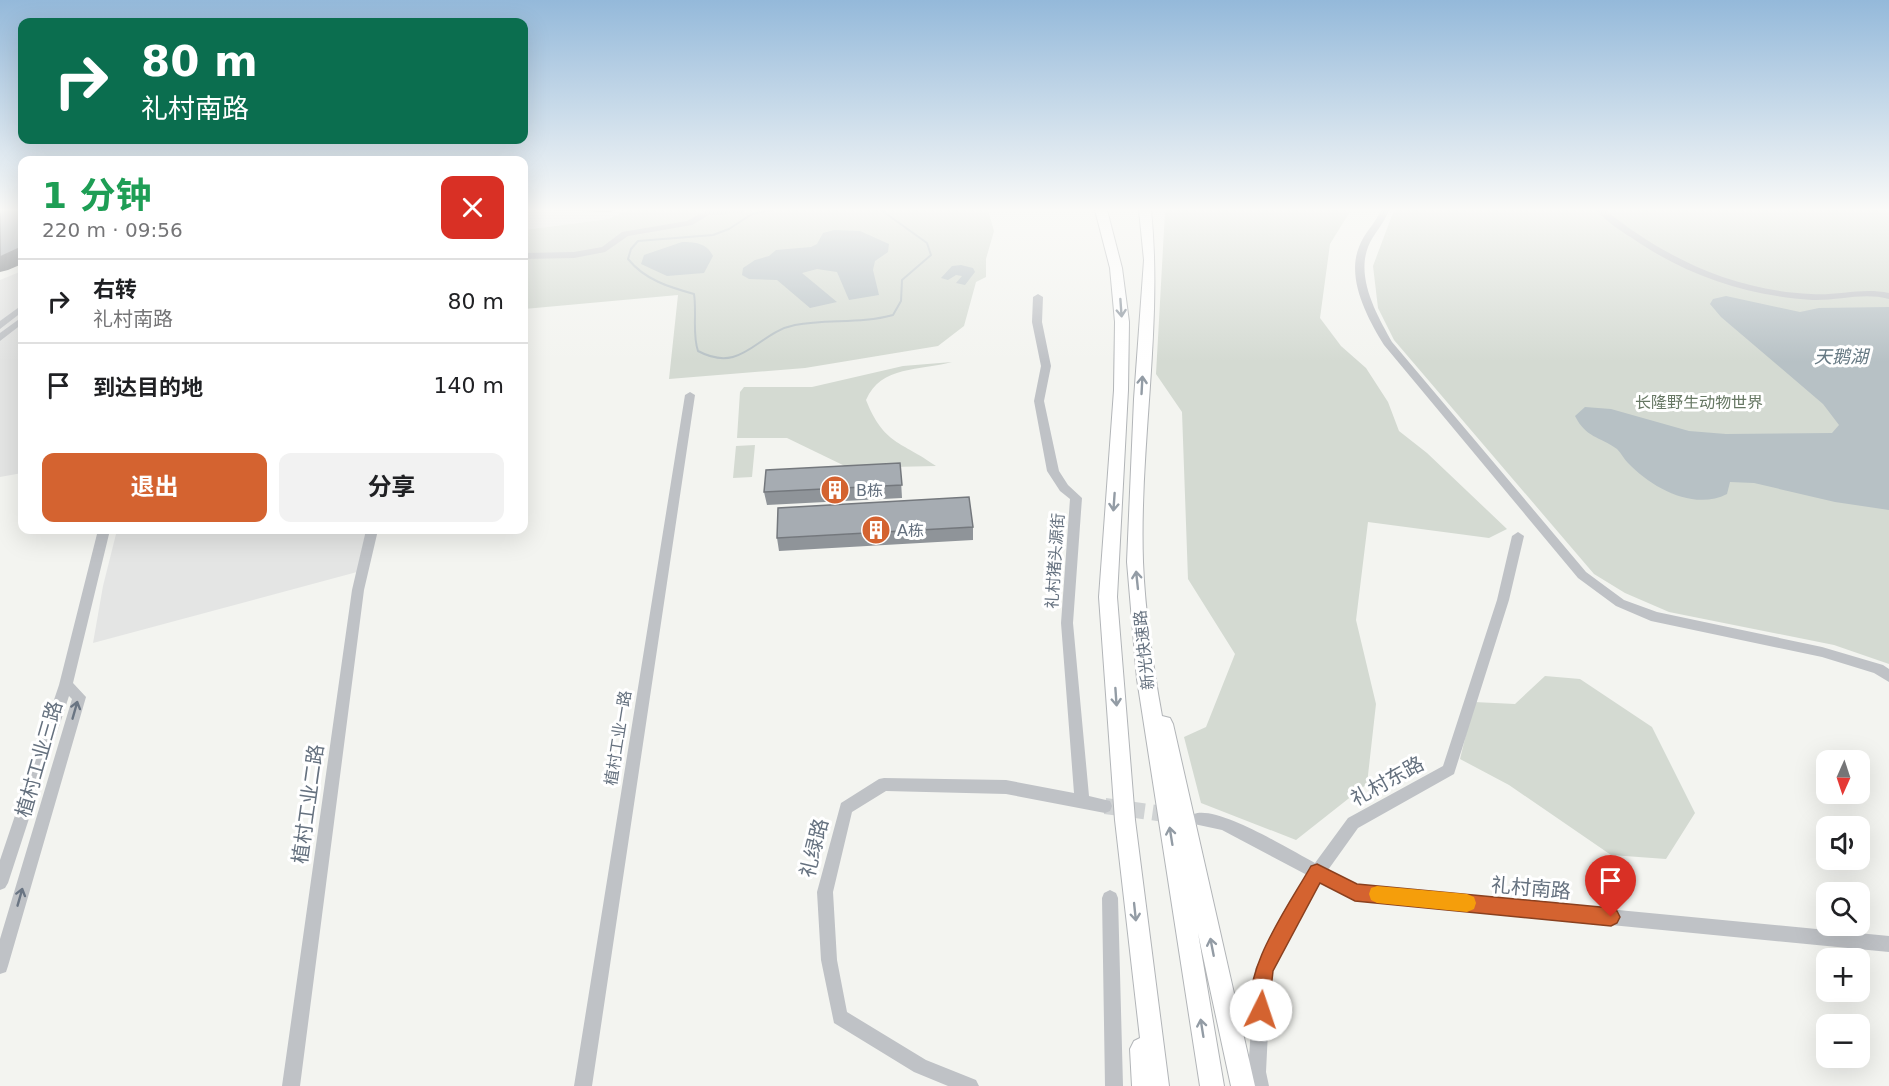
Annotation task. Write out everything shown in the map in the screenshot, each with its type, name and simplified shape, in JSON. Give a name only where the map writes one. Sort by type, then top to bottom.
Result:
[{"type":"highway","name":"新光快速路","points":[[1114,261],[1122,322],[1121,390],[1108,597],[1125,820],[1157,1086]]},
{"type":"highway","name":"新光快速路","points":[[1150,261],[1141,399],[1135,562],[1150,702],[1212,1086]]},
{"type":"highway","points":[[1141,624],[1243,1086]]},
{"type":"highway","points":[[1139,946],[1144,1086]]},
{"type":"street","points":[[1363,261],[1364,292],[1371,314],[1388,343],[1582,574],[1620,603],[1656,617],[1822,652],[1878,669],[1889,676]]},
{"type":"street","points":[[1675,261],[1711,278],[1798,297],[1824,298],[1858,292],[1889,297]]},
{"type":"street","name":"礼村猪头源街","points":[[1038,297],[1037,322],[1046,366],[1039,401],[1053,471],[1064,488],[1076,498],[1067,623],[1082,803]]},
{"type":"street","points":[[0,338],[3,326],[18,312]]},
{"type":"street","points":[[3,326],[18,320]]},
{"type":"street","name":"植村工业一路","points":[[583,1086],[690,395]]},
{"type":"street","name":"植村工业三路","points":[[0,883],[66,685],[103,534]]},
{"type":"street","name":"植村工业二路","points":[[291,1086],[358,590],[371,534]]},
{"type":"street","name":"礼村东路","points":[[1260,1086],[1257,1072],[1263,969],[1317,872],[1353,824],[1449,770],[1503,600],[1518,536]]},
{"type":"street","name":"植村工业三路","points":[[1,956],[79,697],[66,685]]},
{"type":"street","name":"礼绿路","points":[[970,1086],[920,1066],[840,1017],[829,960],[825,892],[846,808],[884,784],[1006,787],[1105,806]]},
{"type":"street","points":[[1199,819],[1224,823],[1317,872]]},
{"type":"street","name":"礼村南路","points":[[1317,872],[1355,892],[1889,944]]},
{"type":"street","points":[[1110,898],[1114,1086]]},
{"type":"shaded area","points":[[18,273],[18,474],[0,477],[0,280]]},
{"type":"shaded area","points":[[116,534],[365,534],[357,572],[93,643],[103,586]]},
{"type":"green space","points":[[528,261],[986,261],[986,277],[976,282],[964,326],[938,346],[805,368],[669,379],[678,295],[528,309]]},
{"type":"green space","points":[[1162,261],[1328,261],[1320,318],[1341,346],[1366,368],[1388,402],[1399,431],[1427,453],[1507,529],[1489,538],[1368,522],[1356,620],[1376,704],[1367,784],[1296,840],[1201,803],[1184,737],[1206,727],[1235,654],[1188,579],[1182,412],[1156,374]]},
{"type":"green space","name":"长隆野生动物世界","points":[[1375,261],[1889,261],[1889,664],[1834,645],[1669,612],[1625,593],[1594,574],[1394,340],[1378,308],[1373,266]]},
{"type":"green space","points":[[952,362],[891,375],[873,389],[866,400],[873,415],[887,434],[936,466],[849,468],[787,438],[737,438],[740,392],[744,387],[812,387],[903,366]]},
{"type":"green space","points":[[755,445],[752,477],[733,478],[736,446]]},
{"type":"green space","points":[[1545,676],[1580,679],[1652,727],[1695,813],[1666,859],[1611,855],[1509,785],[1460,759],[1474,702],[1515,704]]},
{"type":"water","points":[[642,261],[711,261],[704,273],[667,276],[641,264]]},
{"type":"water","points":[[754,261],[875,261],[873,270],[879,295],[849,300],[837,272],[817,269],[802,273],[837,302],[810,308],[777,280],[749,279],[742,275],[743,268]]},
{"type":"water","points":[[961,265],[973,268],[975,272],[965,285],[956,283],[962,276],[956,275],[948,280],[941,278],[952,266]]},
{"type":"water","name":"天鹅湖","points":[[1726,296],[1800,312],[1819,308],[1889,307],[1889,510],[1835,502],[1754,483],[1730,482],[1727,494],[1714,499],[1688,498],[1674,494],[1649,481],[1628,463],[1617,449],[1588,433],[1579,423],[1575,416],[1585,407],[1611,409],[1689,431],[1726,434],[1832,433],[1839,425],[1823,404],[1721,317],[1710,304],[1713,299]]},
{"type":"building","points":[[900,463],[902,485],[764,492],[766,470]]},
{"type":"building","points":[[969,497],[973,527],[777,538],[778,508]]},
{"type":"waterway","points":[[630,261],[650,277],[694,294],[695,338],[698,351],[714,357],[727,358],[749,350],[770,335],[795,325],[869,320],[893,315],[901,301],[902,280],[924,261]]},
{"type":"tunnel","points":[[1105,806],[1172,815]]},
{"type":"slow traffic","points":[[1377,894],[1467,903]]},
{"type":"place","name":"B栋","points":[[835,490]]},
{"type":"place","name":"A栋","points":[[876,530]]},
{"type":"route","points":[[1261,1010],[1263,969],[1317,872],[1355,892],[1611,917]]}]
